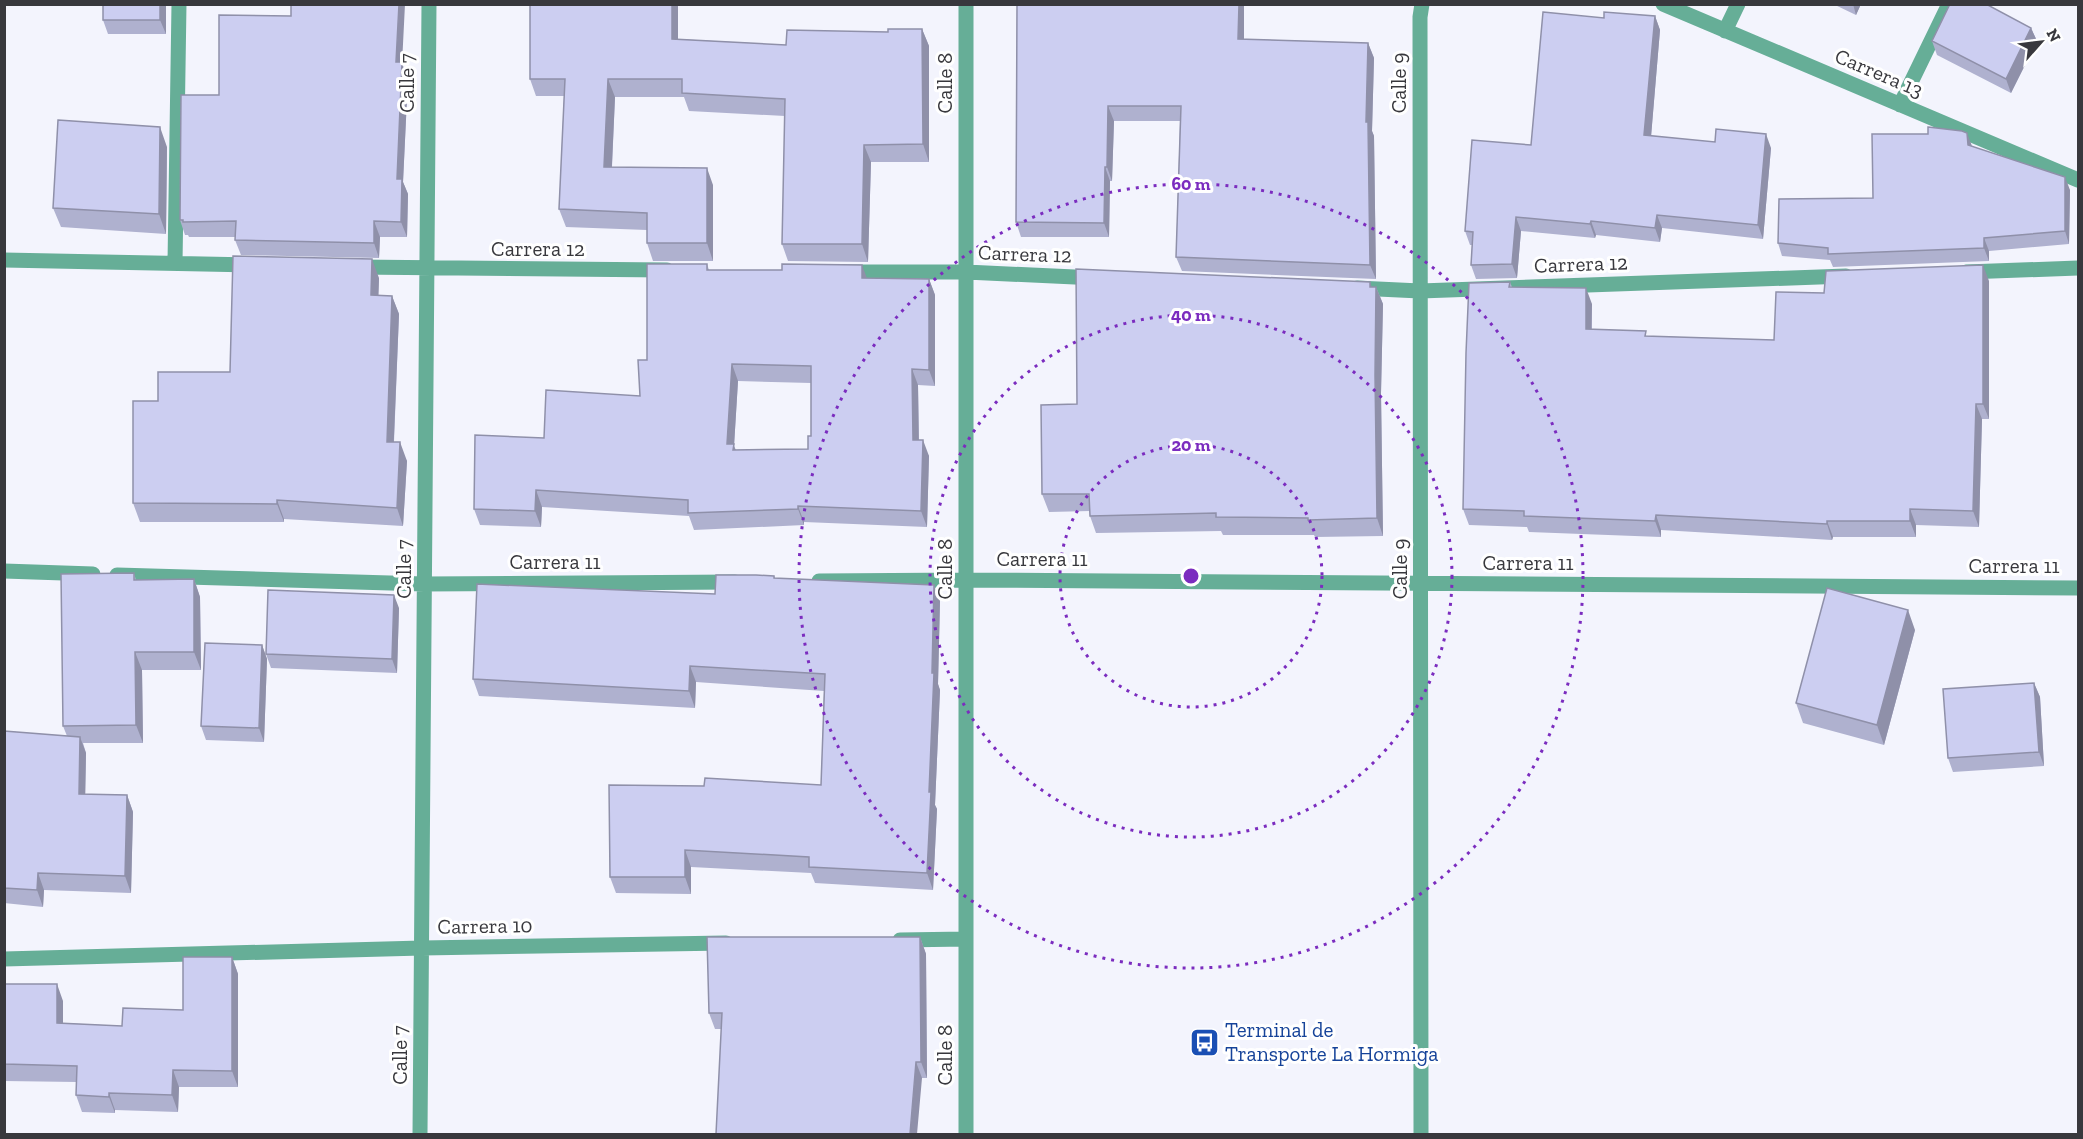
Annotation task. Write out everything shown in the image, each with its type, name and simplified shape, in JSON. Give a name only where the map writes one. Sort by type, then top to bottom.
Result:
[{"type":"street","points":[[176,263],[179,4]]},
{"type":"street","name":"Calle 7","points":[[420,1134],[429,4]]},
{"type":"street","name":"Calle 8","points":[[966,4],[966,1134]]},
{"type":"street","name":"Calle 9","points":[[1421,1134],[1420,17],[1422,4]]},
{"type":"street","name":"Carrera 13","points":[[1663,4],[2079,180]]},
{"type":"street","points":[[1725,31],[1737,4]]},
{"type":"street","points":[[1900,105],[1949,4]]},
{"type":"street","points":[[4,260],[271,266]]},
{"type":"street","name":"Carrera 12","points":[[343,267],[678,270]]},
{"type":"street","points":[[1947,272],[2079,268]]},
{"type":"street","name":"Carrera 12","points":[[834,272],[966,272],[1110,278]]},
{"type":"street","name":"Carrera 12","points":[[1336,288],[1420,291],[1863,275]]},
{"type":"street","name":"Carrera 11","points":[[4,572],[424,584],[754,582]]},
{"type":"street","name":"Carrera 11","points":[[801,581],[966,580],[2079,588]]},
{"type":"street","points":[[883,940],[966,939]]},
{"type":"street","name":"Carrera 10","points":[[4,959],[741,942]]},
{"type":"building","points":[[103,4],[160,4],[160,20],[103,20]]},
{"type":"building","points":[[291,4],[399,4],[396,62],[402,62],[397,179],[402,179],[401,222],[374,221],[374,243],[235,240],[236,221],[183,222],[180,220],[181,95],[219,95],[219,15],[291,16]]},
{"type":"building","points":[[530,4],[672,4],[672,39],[786,45],[787,30],[888,32],[888,29],[922,29],[923,144],[864,145],[862,244],[782,244],[785,99],[682,93],[682,79],[608,79],[604,167],[707,168],[707,243],[647,243],[647,213],[559,209],[565,79],[530,79]]},
{"type":"building","points":[[1017,4],[1239,4],[1238,39],[1368,43],[1366,122],[1368,122],[1370,265],[1176,257],[1181,106],[1108,106],[1104,223],[1016,222]]},
{"type":"building","points":[[1950,4],[1986,4],[2031,28],[2006,79],[1932,41]]},
{"type":"building","points":[[1543,12],[1604,18],[1604,12],[1655,16],[1644,135],[1715,142],[1716,129],[1766,134],[1758,225],[1657,215],[1655,228],[1591,221],[1590,224],[1516,217],[1512,264],[1471,265],[1473,232],[1465,231],[1472,140],[1531,145]]},
{"type":"building","points":[[58,120],[160,127],[159,214],[53,208]]},
{"type":"building","points":[[1928,127],[1962,131],[1967,133],[1968,145],[2065,177],[2065,231],[1984,238],[1984,248],[1828,254],[1828,248],[1778,243],[1779,199],[1873,198],[1872,134],[1928,134]]},
{"type":"building","points":[[233,256],[372,259],[371,295],[392,296],[387,442],[400,442],[397,508],[277,500],[277,504],[133,503],[133,401],[158,401],[158,372],[230,372]]},
{"type":"building","points":[[647,264],[707,264],[707,270],[782,270],[782,264],[862,265],[862,278],[929,279],[929,370],[912,369],[913,440],[923,440],[921,511],[798,506],[798,509],[688,513],[688,500],[536,490],[535,511],[474,509],[475,435],[544,438],[546,390],[640,396],[638,360],[647,360]],"holes":[[[732,364],[811,366],[811,436],[808,436],[808,449],[733,450],[734,444],[727,444]]]},
{"type":"building","points":[[1983,265],[1983,404],[1976,404],[1973,511],[1910,509],[1910,521],[1827,521],[1827,524],[1656,515],[1655,521],[1524,516],[1524,511],[1463,509],[1469,283],[1510,282],[1509,287],[1586,288],[1586,329],[1646,331],[1645,336],[1774,340],[1776,292],[1824,293],[1826,271]]},
{"type":"building","points":[[1076,269],[1370,282],[1370,287],[1376,287],[1377,518],[1308,520],[1308,518],[1216,517],[1216,513],[1090,516],[1089,494],[1042,494],[1041,405],[1077,404]]},
{"type":"building","points":[[134,573],[134,580],[194,579],[194,652],[135,652],[136,725],[63,726],[61,574]]},
{"type":"building","points":[[716,575],[756,575],[774,576],[774,578],[934,585],[932,673],[934,673],[927,873],[809,867],[809,857],[685,850],[685,877],[610,877],[609,785],[704,786],[705,778],[821,785],[825,674],[690,666],[689,691],[473,679],[477,584],[715,594]]},
{"type":"building","points":[[1827,588],[1908,610],[1877,725],[1796,703]]},
{"type":"building","points":[[268,590],[394,595],[392,659],[266,654]]},
{"type":"building","points":[[205,643],[262,645],[259,728],[201,726]]},
{"type":"building","points":[[2034,683],[2039,752],[1948,758],[1943,689]]},
{"type":"building","points":[[4,731],[80,737],[79,794],[127,795],[125,876],[38,873],[37,890],[4,888]]},
{"type":"building","points":[[707,937],[920,937],[921,1062],[916,1062],[910,1134],[716,1134],[722,1013],[709,1013]]},
{"type":"building","points":[[183,957],[232,957],[232,1071],[173,1070],[172,1095],[109,1093],[109,1097],[76,1095],[77,1066],[4,1064],[4,984],[57,984],[57,1023],[122,1026],[123,1008],[183,1010]]},
{"type":"place","name":"Terminal de Transporte La Hormiga","points":[[1204,1042]]}]
